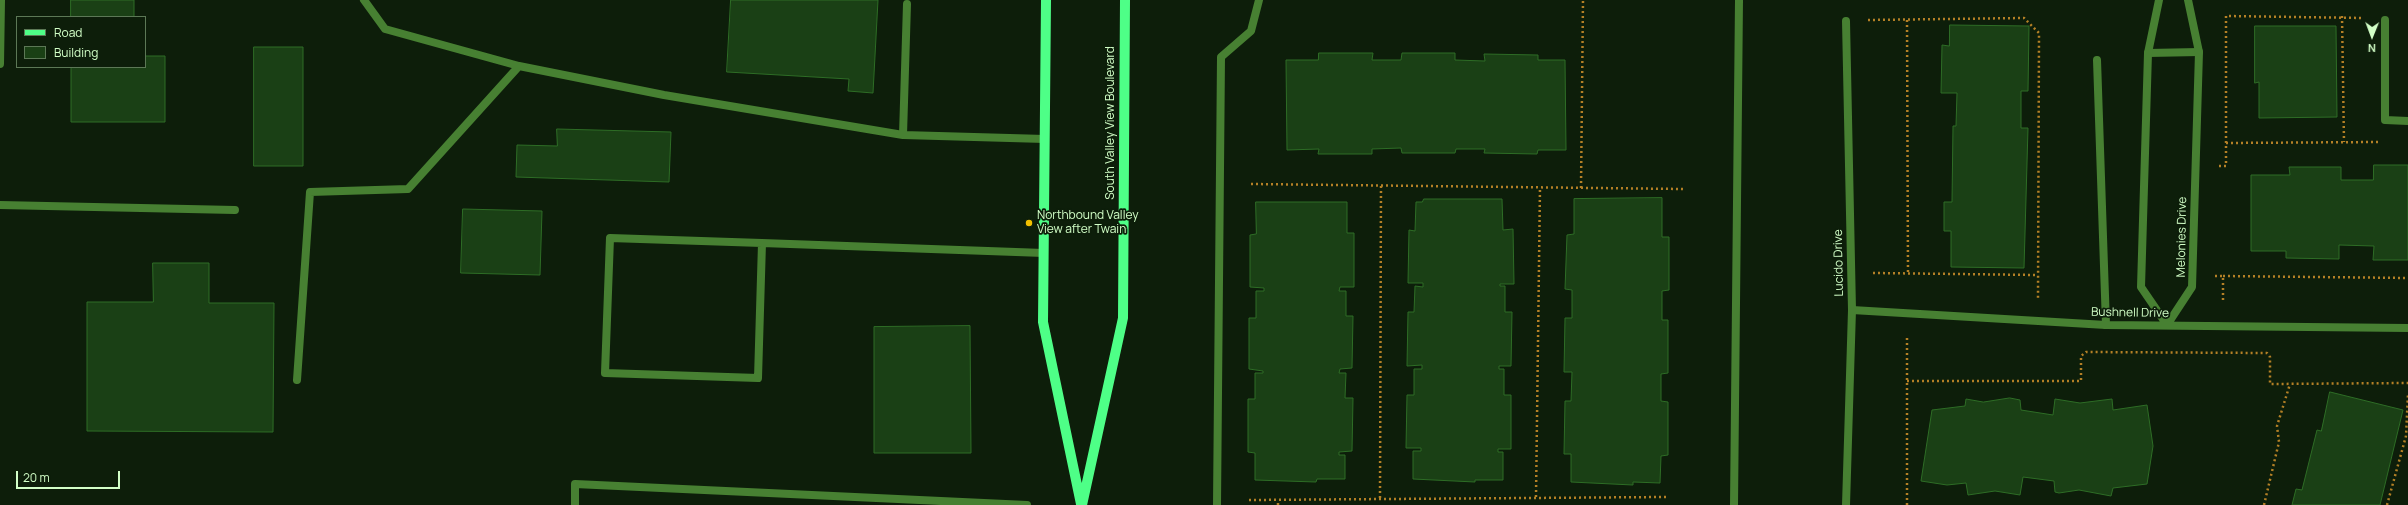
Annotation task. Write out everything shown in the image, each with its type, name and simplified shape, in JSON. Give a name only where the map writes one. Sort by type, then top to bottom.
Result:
[{"type":"main road","name":"South Valley View Boulevard","points":[[1046,0],[1043,322],[1081,505]]},
{"type":"main road","name":"South Valley View Boulevard","points":[[1081,505],[1123,318],[1125,0]]},
{"type":"street","points":[[0,64],[1,0]]},
{"type":"street","points":[[364,0],[386,29],[520,66],[664,95],[903,134],[1045,139]]},
{"type":"street","points":[[1216,505],[1221,56],[1251,31],[1259,0]]},
{"type":"street","points":[[1734,505],[1739,0]]},
{"type":"street","points":[[2159,0],[2148,52],[2142,287],[2167,326]]},
{"type":"street","name":"Melonies Drive","points":[[2167,326],[2192,287],[2199,52],[2188,0]]},
{"type":"street","points":[[903,134],[907,4]]},
{"type":"street","points":[[2385,20],[2385,120],[2408,121]]},
{"type":"street","name":"Lucido Drive","points":[[1846,21],[1852,310],[1846,505]]},
{"type":"street","points":[[2148,52],[2199,52]]},
{"type":"street","points":[[2097,60],[2106,325]]},
{"type":"street","points":[[297,380],[310,192],[408,189],[520,66]]},
{"type":"street","points":[[0,205],[234,210]]},
{"type":"street","points":[[762,243],[758,378],[605,373],[610,238],[762,243],[1044,253]]},
{"type":"street","name":"Bushnell Drive","points":[[1852,310],[2106,325],[2408,328]]},
{"type":"street","points":[[575,505],[575,484],[1027,505]]},
{"type":"path","points":[[1581,188],[1583,0]]},
{"type":"path","points":[[2213,166],[2226,166],[2226,16],[2342,16],[2385,20]]},
{"type":"path","points":[[2342,16],[2344,142]]},
{"type":"path","points":[[1846,21],[2024,18],[2039,33],[2038,322]]},
{"type":"path","points":[[1907,20],[1908,274]]},
{"type":"path","points":[[2226,143],[2384,142]]},
{"type":"path","points":[[1251,184],[1683,189]]},
{"type":"path","points":[[1380,498],[1381,186]]},
{"type":"path","points":[[1536,497],[1540,187]]},
{"type":"path","points":[[1851,273],[2038,275]]},
{"type":"path","points":[[2212,276],[2408,278]]},
{"type":"path","points":[[2223,276],[2223,326]]},
{"type":"path","points":[[1907,313],[1907,505]]},
{"type":"path","points":[[1907,381],[2081,381],[2081,356],[2086,352],[2267,353],[2270,357],[2270,384],[2408,383]]},
{"type":"path","points":[[2264,505],[2279,442],[2278,426],[2290,384]]},
{"type":"path","points":[[2387,505],[2406,436],[2408,394]]},
{"type":"path","points":[[1249,500],[1666,496]]},
{"type":"path","points":[[1278,500],[1278,505]]},
{"type":"building","points":[[71,0],[134,0],[134,16],[71,16]]},
{"type":"building","points":[[731,0],[878,0],[873,93],[848,91],[849,79],[727,72]]},
{"type":"building","points":[[1950,25],[2029,26],[2028,91],[2021,91],[2021,128],[2028,128],[2024,268],[1951,267],[1951,231],[1944,231],[1944,202],[1952,202],[1953,126],[1956,126],[1957,93],[1941,93],[1942,45],[1949,46]]},
{"type":"building","points":[[2255,26],[2336,26],[2337,117],[2259,118],[2259,82],[2255,83]]},
{"type":"building","points":[[254,47],[303,47],[303,166],[254,166]]},
{"type":"building","points":[[1319,53],[1373,53],[1372,60],[1401,60],[1402,53],[1455,53],[1455,60],[1485,61],[1484,54],[1538,55],[1538,60],[1565,60],[1566,150],[1538,150],[1537,154],[1484,153],[1485,149],[1456,149],[1455,153],[1402,153],[1401,148],[1372,149],[1372,154],[1318,154],[1319,149],[1287,150],[1286,60],[1318,60]]},
{"type":"building","points":[[146,56],[165,56],[165,122],[71,122],[71,68],[146,68]]},
{"type":"building","points":[[557,129],[671,132],[669,182],[516,177],[517,145],[557,146]]},
{"type":"building","points":[[2374,165],[2408,165],[2408,260],[2373,260],[2374,246],[2339,245],[2339,259],[2286,258],[2286,251],[2251,251],[2251,175],[2290,175],[2289,167],[2341,167],[2341,180],[2373,180]]},
{"type":"building","points":[[1662,198],[1662,237],[1669,237],[1669,290],[1662,291],[1662,320],[1668,320],[1668,373],[1661,374],[1661,401],[1668,402],[1668,455],[1661,456],[1660,483],[1633,482],[1633,485],[1571,482],[1571,454],[1564,454],[1565,401],[1571,401],[1572,372],[1564,372],[1565,318],[1572,318],[1572,290],[1565,289],[1567,235],[1574,234],[1574,199]]},
{"type":"building","points":[[1424,199],[1502,199],[1503,230],[1513,229],[1514,284],[1500,284],[1500,286],[1505,286],[1505,312],[1512,312],[1511,366],[1499,366],[1499,369],[1504,369],[1504,395],[1511,395],[1511,449],[1498,449],[1498,452],[1503,452],[1503,480],[1475,480],[1475,482],[1413,479],[1413,451],[1421,451],[1421,448],[1406,448],[1407,395],[1414,395],[1414,369],[1422,369],[1422,365],[1407,366],[1408,312],[1414,312],[1415,286],[1423,287],[1423,283],[1408,283],[1409,230],[1415,231],[1416,202],[1422,202]]},
{"type":"building","points":[[1256,202],[1347,202],[1347,233],[1354,233],[1354,287],[1340,287],[1339,291],[1346,291],[1346,316],[1353,316],[1352,368],[1340,369],[1339,373],[1346,373],[1345,398],[1353,398],[1352,451],[1339,452],[1339,455],[1345,455],[1345,479],[1317,479],[1316,482],[1255,480],[1255,453],[1248,452],[1248,399],[1255,399],[1255,373],[1263,373],[1263,371],[1249,369],[1249,318],[1256,318],[1256,291],[1264,291],[1264,288],[1250,287],[1250,235],[1256,234]]},
{"type":"building","points":[[463,209],[542,211],[540,275],[461,273]]},
{"type":"building","points":[[153,263],[209,263],[209,303],[274,303],[273,432],[87,431],[87,302],[153,302]]},
{"type":"building","points":[[970,326],[971,453],[874,453],[874,327]]},
{"type":"building","points":[[2330,392],[2403,410],[2380,505],[2292,505],[2296,489],[2302,490],[2317,430],[2321,431]]},
{"type":"building","points":[[2010,398],[2020,400],[2021,410],[2053,415],[2055,399],[2080,403],[2112,399],[2113,410],[2147,405],[2153,446],[2147,484],[2113,488],[2111,496],[2079,490],[2059,493],[2055,492],[2054,481],[2023,477],[2020,495],[1995,491],[1968,495],[1966,483],[1947,485],[1921,481],[1932,410],[1965,406],[1966,399],[1983,402]]},
{"type":"place","name":"Northbound Valley View after Twain","points":[[1029,223]]}]
